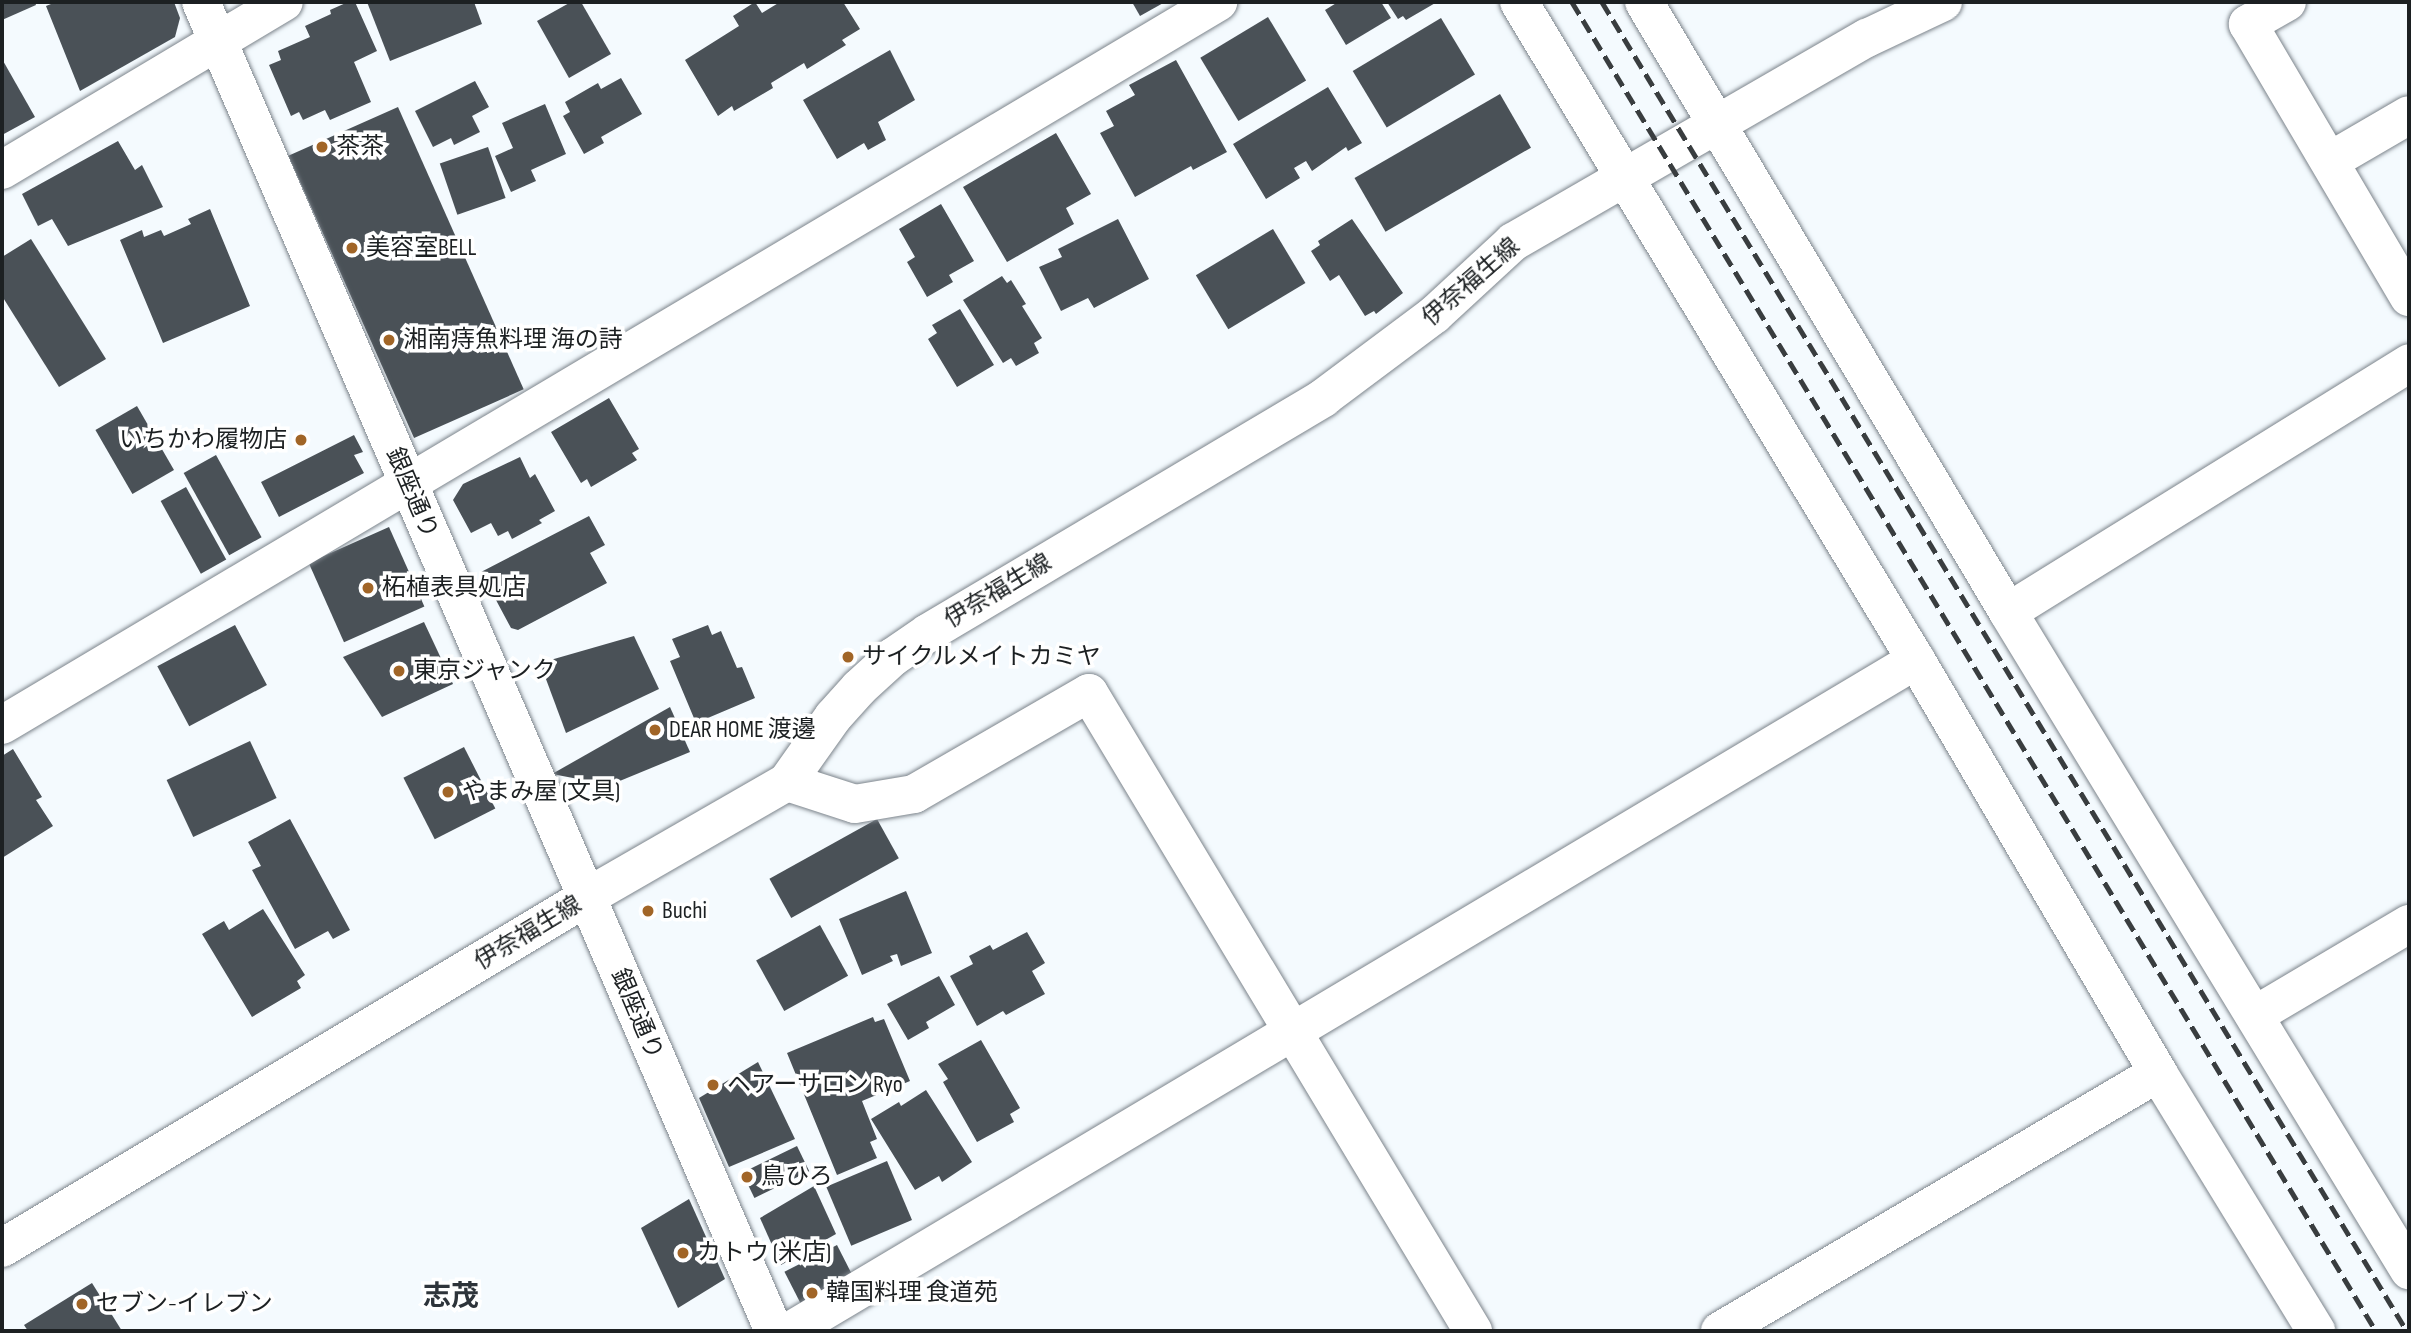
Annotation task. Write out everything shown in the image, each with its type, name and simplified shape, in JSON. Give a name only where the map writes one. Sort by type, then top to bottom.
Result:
[{"type":"street","name":"銀座通り","points":[[201,2],[774,1331]]},
{"type":"street","points":[[2,170],[284,2]]},
{"type":"street","points":[[2,725],[1218,2]]},
{"type":"street","points":[[1519,2],[1916,660],[2158,1073],[2316,1331]]},
{"type":"street","points":[[1644,2],[2008,612],[2409,1270]]},
{"type":"street","name":"伊奈福生線","points":[[2,1248],[587,897],[787,782],[833,717],[892,657],[1323,398],[1394,348],[1513,242],[1867,38],[1943,2]]},
{"type":"street","points":[[2287,2],[2248,24],[2409,297]]},
{"type":"street","points":[[2330,161],[2409,115]]},
{"type":"street","points":[[2008,612],[2409,363]]},
{"type":"street","points":[[790,1331],[1916,660]]},
{"type":"street","points":[[787,782],[855,804],[914,794],[1089,693],[1473,1331]]},
{"type":"street","points":[[2255,1015],[2409,924]]},
{"type":"street","points":[[1720,1331],[2158,1073]]},
{"type":"building","points":[[2,2],[35,2],[36,5],[2,20]]},
{"type":"building","points":[[56,2],[174,2],[180,18],[175,37],[80,91],[46,6]]},
{"type":"building","points":[[348,2],[355,2],[377,51],[354,62],[371,102],[330,120],[325,110],[303,120],[299,112],[291,116],[269,65],[281,60],[278,51],[310,37],[305,26],[331,14],[330,10]]},
{"type":"building","points":[[367,2],[474,2],[482,24],[390,61]]},
{"type":"building","points":[[571,2],[581,2],[611,54],[569,78],[537,21]]},
{"type":"building","points":[[755,2],[762,13],[780,2],[843,2],[860,29],[842,40],[846,45],[807,69],[804,63],[771,83],[773,88],[734,111],[732,106],[718,116],[685,60],[739,26],[733,16]]},
{"type":"building","points":[[1132,2],[1165,2],[1140,16]]},
{"type":"building","points":[[1338,2],[1381,2],[1391,18],[1346,45],[1325,10]]},
{"type":"building","points":[[1387,2],[1437,2],[1406,20],[1403,16],[1398,19]]},
{"type":"building","points":[[1268,17],[1306,80],[1238,121],[1200,58]]},
{"type":"building","points":[[1441,18],[1475,75],[1387,128],[1353,71]]},
{"type":"building","points":[[890,50],[915,100],[878,122],[886,140],[868,150],[864,143],[837,159],[803,100]]},
{"type":"building","points":[[2,59],[35,117],[2,135]]},
{"type":"building","points":[[1176,60],[1227,152],[1193,170],[1191,166],[1135,197],[1100,133],[1114,126],[1106,111],[1135,95],[1129,85]]},
{"type":"building","points":[[621,78],[642,114],[601,137],[604,143],[584,154],[563,116],[570,112],[565,102],[598,83],[601,89]]},
{"type":"building","points":[[475,81],[489,107],[472,116],[480,132],[454,145],[451,138],[433,147],[415,111]]},
{"type":"building","points":[[1328,87],[1362,143],[1348,151],[1346,147],[1312,171],[1306,161],[1294,168],[1300,178],[1266,199],[1233,144]]},
{"type":"building","points":[[1500,94],[1531,148],[1386,232],[1355,178]]},
{"type":"building","points":[[545,104],[566,154],[531,170],[536,181],[511,192],[495,156],[513,148],[502,123]]},
{"type":"building","points":[[398,107],[524,389],[414,438],[288,156]]},
{"type":"building","points":[[1056,133],[1091,194],[1066,208],[1074,224],[1007,262],[963,187]]},
{"type":"building","points":[[118,141],[135,170],[142,165],[163,207],[68,246],[52,219],[38,226],[22,194]]},
{"type":"building","points":[[488,147],[506,198],[457,215],[440,164]]},
{"type":"building","points":[[941,204],[974,261],[949,275],[953,282],[927,297],[907,262],[915,257],[899,229]]},
{"type":"building","points":[[210,209],[250,306],[163,343],[120,240],[142,230],[144,237],[161,230],[164,236],[191,224],[188,219]]},
{"type":"building","points":[[1118,219],[1149,279],[1094,308],[1088,298],[1061,311],[1039,267],[1062,257],[1058,249]]},
{"type":"building","points":[[1352,219],[1403,293],[1376,314],[1374,311],[1365,316],[1339,275],[1330,281],[1311,251],[1320,245],[1318,241]]},
{"type":"building","points":[[1273,229],[1305,283],[1228,329],[1196,275]]},
{"type":"building","points":[[31,239],[106,359],[59,387],[2,296],[2,257]]},
{"type":"building","points":[[1002,276],[1007,283],[1011,280],[1026,304],[1022,306],[1042,338],[1034,343],[1039,353],[1016,366],[1011,358],[1003,363],[963,300]]},
{"type":"building","points":[[960,309],[994,365],[957,387],[928,339],[937,333],[932,325]]},
{"type":"building","points":[[609,398],[639,449],[632,453],[637,460],[591,487],[587,479],[581,483],[551,432]]},
{"type":"building","points":[[137,406],[174,470],[132,494],[95,430]]},
{"type":"building","points":[[354,435],[363,452],[354,455],[364,473],[279,517],[261,482]]},
{"type":"building","points":[[216,455],[262,537],[229,555],[184,473]]},
{"type":"building","points":[[520,457],[530,478],[535,474],[555,511],[539,520],[542,523],[512,539],[508,531],[498,536],[491,523],[471,533],[453,500],[463,484]]},
{"type":"building","points":[[186,487],[226,560],[201,574],[161,501]]},
{"type":"building","points":[[589,516],[605,545],[590,553],[607,583],[518,630],[511,628],[481,572]]},
{"type":"building","name":"柘植表具処店","points":[[389,527],[424,606],[344,642],[309,563]]},
{"type":"building","name":"東京ジャンク","points":[[424,622],[453,684],[382,717],[343,657]]},
{"type":"building","points":[[235,625],[267,685],[189,726],[157,666]]},
{"type":"building","points":[[708,625],[712,635],[721,631],[737,668],[742,667],[755,698],[696,723],[670,661],[680,657],[672,639]]},
{"type":"building","points":[[634,636],[659,689],[566,733],[540,663]]},
{"type":"building","name":"DEAR HOME 渡邊","points":[[670,707],[690,752],[610,785],[552,774]]},
{"type":"building","points":[[250,741],[277,798],[193,837],[167,780]]},
{"type":"building","name":"やまみ屋 (文具)","points":[[464,747],[495,808],[435,839],[403,778]]},
{"type":"building","points":[[13,749],[42,797],[36,800],[53,826],[2,858],[2,756]]},
{"type":"building","points":[[290,819],[350,930],[333,939],[328,931],[295,949],[252,870],[261,866],[248,842]]},
{"type":"building","points":[[877,819],[899,858],[791,918],[769,879]]},
{"type":"building","points":[[906,891],[932,953],[901,966],[897,954],[890,956],[893,961],[862,975],[839,919]]},
{"type":"building","points":[[263,909],[305,975],[297,981],[301,988],[252,1017],[202,934],[224,921],[229,930]]},
{"type":"building","points":[[820,925],[848,976],[784,1011],[756,960]]},
{"type":"building","points":[[1027,932],[1045,963],[1032,971],[1045,994],[1006,1015],[1003,1011],[977,1026],[950,976],[973,964],[969,956],[990,945],[993,950]]},
{"type":"building","points":[[939,976],[955,1005],[926,1022],[929,1028],[908,1040],[887,1004]]},
{"type":"building","points":[[873,1017],[875,1022],[884,1019],[910,1081],[862,1101],[877,1139],[870,1142],[877,1158],[837,1175],[787,1053]]},
{"type":"building","points":[[981,1040],[1020,1108],[1010,1114],[1014,1122],[977,1142],[943,1082],[948,1079],[938,1064]]},
{"type":"building","points":[[758,1062],[795,1139],[729,1167],[699,1098]]},
{"type":"building","points":[[926,1090],[972,1162],[942,1182],[939,1176],[915,1190],[871,1119],[899,1102],[901,1106]]},
{"type":"building","points":[[797,1146],[809,1171],[754,1198],[742,1173]]},
{"type":"building","points":[[887,1161],[912,1220],[851,1246],[826,1187]]},
{"type":"building","points":[[814,1186],[836,1234],[781,1265],[760,1218]]},
{"type":"building","name":"カトウ (米店)","points":[[689,1199],[725,1279],[678,1308],[641,1228]]},
{"type":"building","name":"韓国料理 食道苑","points":[[837,1245],[853,1277],[801,1304],[784,1272]]},
{"type":"building","name":"セブン-イレブン","points":[[92,1283],[122,1331],[28,1331],[24,1325]]},
{"type":"railway","points":[[1572,2],[2376,1331]]},
{"type":"railway","points":[[1602,2],[2407,1331]]},
{"type":"place","name":"茶茶","points":[[322,147]]},
{"type":"place","name":"美容室BELL","points":[[352,248]]},
{"type":"place","name":"湘南痔魚料理 海の詩","points":[[389,340]]},
{"type":"place","name":"いちかわ履物店","points":[[301,440]]},
{"type":"place","name":"柘植表具処店","points":[[368,588]]},
{"type":"place","name":"サイクルメイトカミヤ","points":[[848,657]]},
{"type":"place","name":"東京ジャンク","points":[[399,671]]},
{"type":"place","name":"DEAR HOME 渡邊","points":[[655,730]]},
{"type":"place","name":"やまみ屋 (文具)","points":[[448,792]]},
{"type":"place","name":"Buchi","points":[[648,911]]},
{"type":"place","name":"ヘアーサロン Ryo","points":[[713,1085]]},
{"type":"place","name":"鳥ひろ","points":[[747,1177]]},
{"type":"place","name":"カトウ (米店)","points":[[683,1253]]},
{"type":"place","name":"韓国料理 食道苑","points":[[812,1293]]},
{"type":"place","name":"セブン-イレブン","points":[[82,1304]]},
{"type":"district","name":"志茂","points":[[451,1297]]}]
